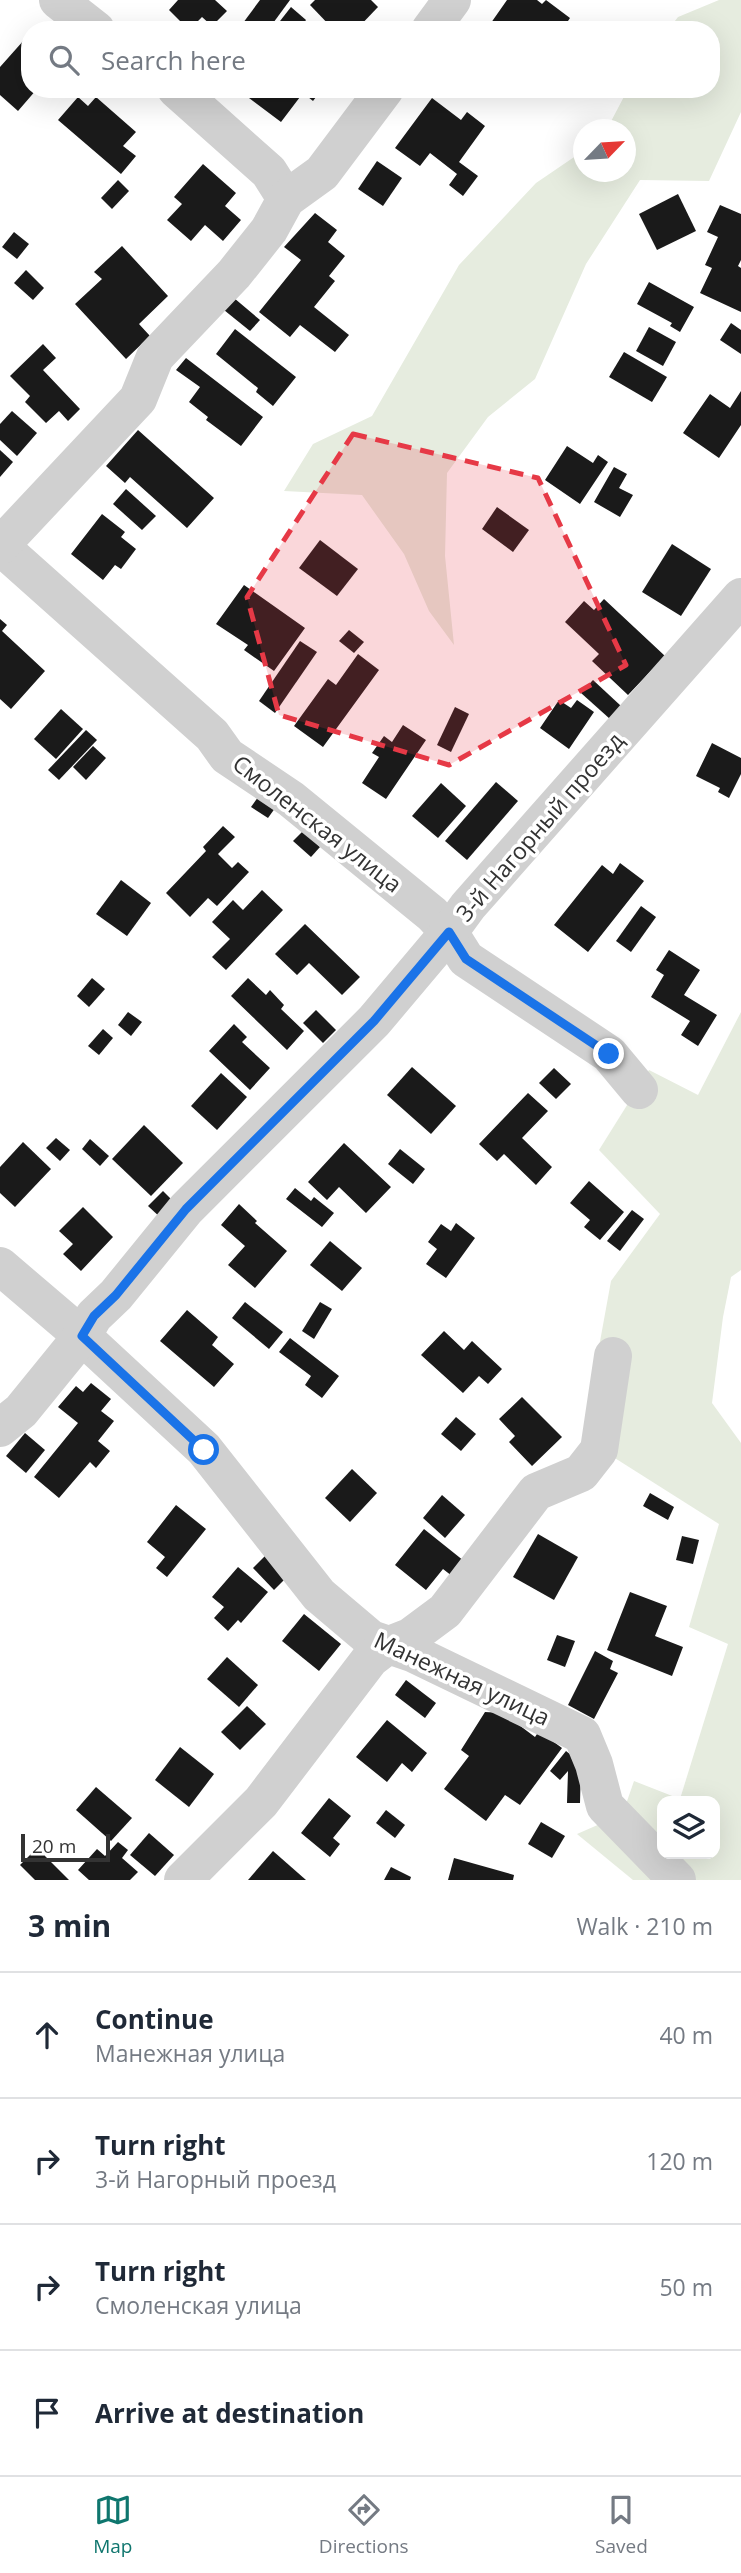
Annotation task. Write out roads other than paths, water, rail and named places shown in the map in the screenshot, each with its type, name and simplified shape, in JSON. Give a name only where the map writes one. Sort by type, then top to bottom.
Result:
[{"type":"street","points":[[58,0],[85,21]]},
{"type":"street","points":[[437,21],[452,0]]},
{"type":"street","points":[[186,98],[270,172],[286,199]]},
{"type":"street","points":[[0,546],[138,399],[155,357],[234,274],[269,230],[286,199],[322,173],[378,98]]},
{"type":"street","name":"Смоленская улица","points":[[0,546],[212,735],[227,756],[291,799],[432,914],[449,932],[466,959],[609,1054],[639,1090]]},
{"type":"street","name":"3-й Нагорный проезд","points":[[0,1428],[21,1411],[82,1336],[94,1316],[116,1295],[186,1209],[374,1021],[468,906],[741,597]]},
{"type":"street","name":"Манежная улица","points":[[0,1266],[82,1336],[204,1450],[319,1595],[371,1639],[412,1653],[582,1735],[594,1764],[605,1806],[677,1880]]},
{"type":"street","points":[[183,1880],[261,1802],[370,1659],[387,1646],[410,1637],[445,1611],[537,1492],[581,1473],[600,1450],[613,1356]]}]
